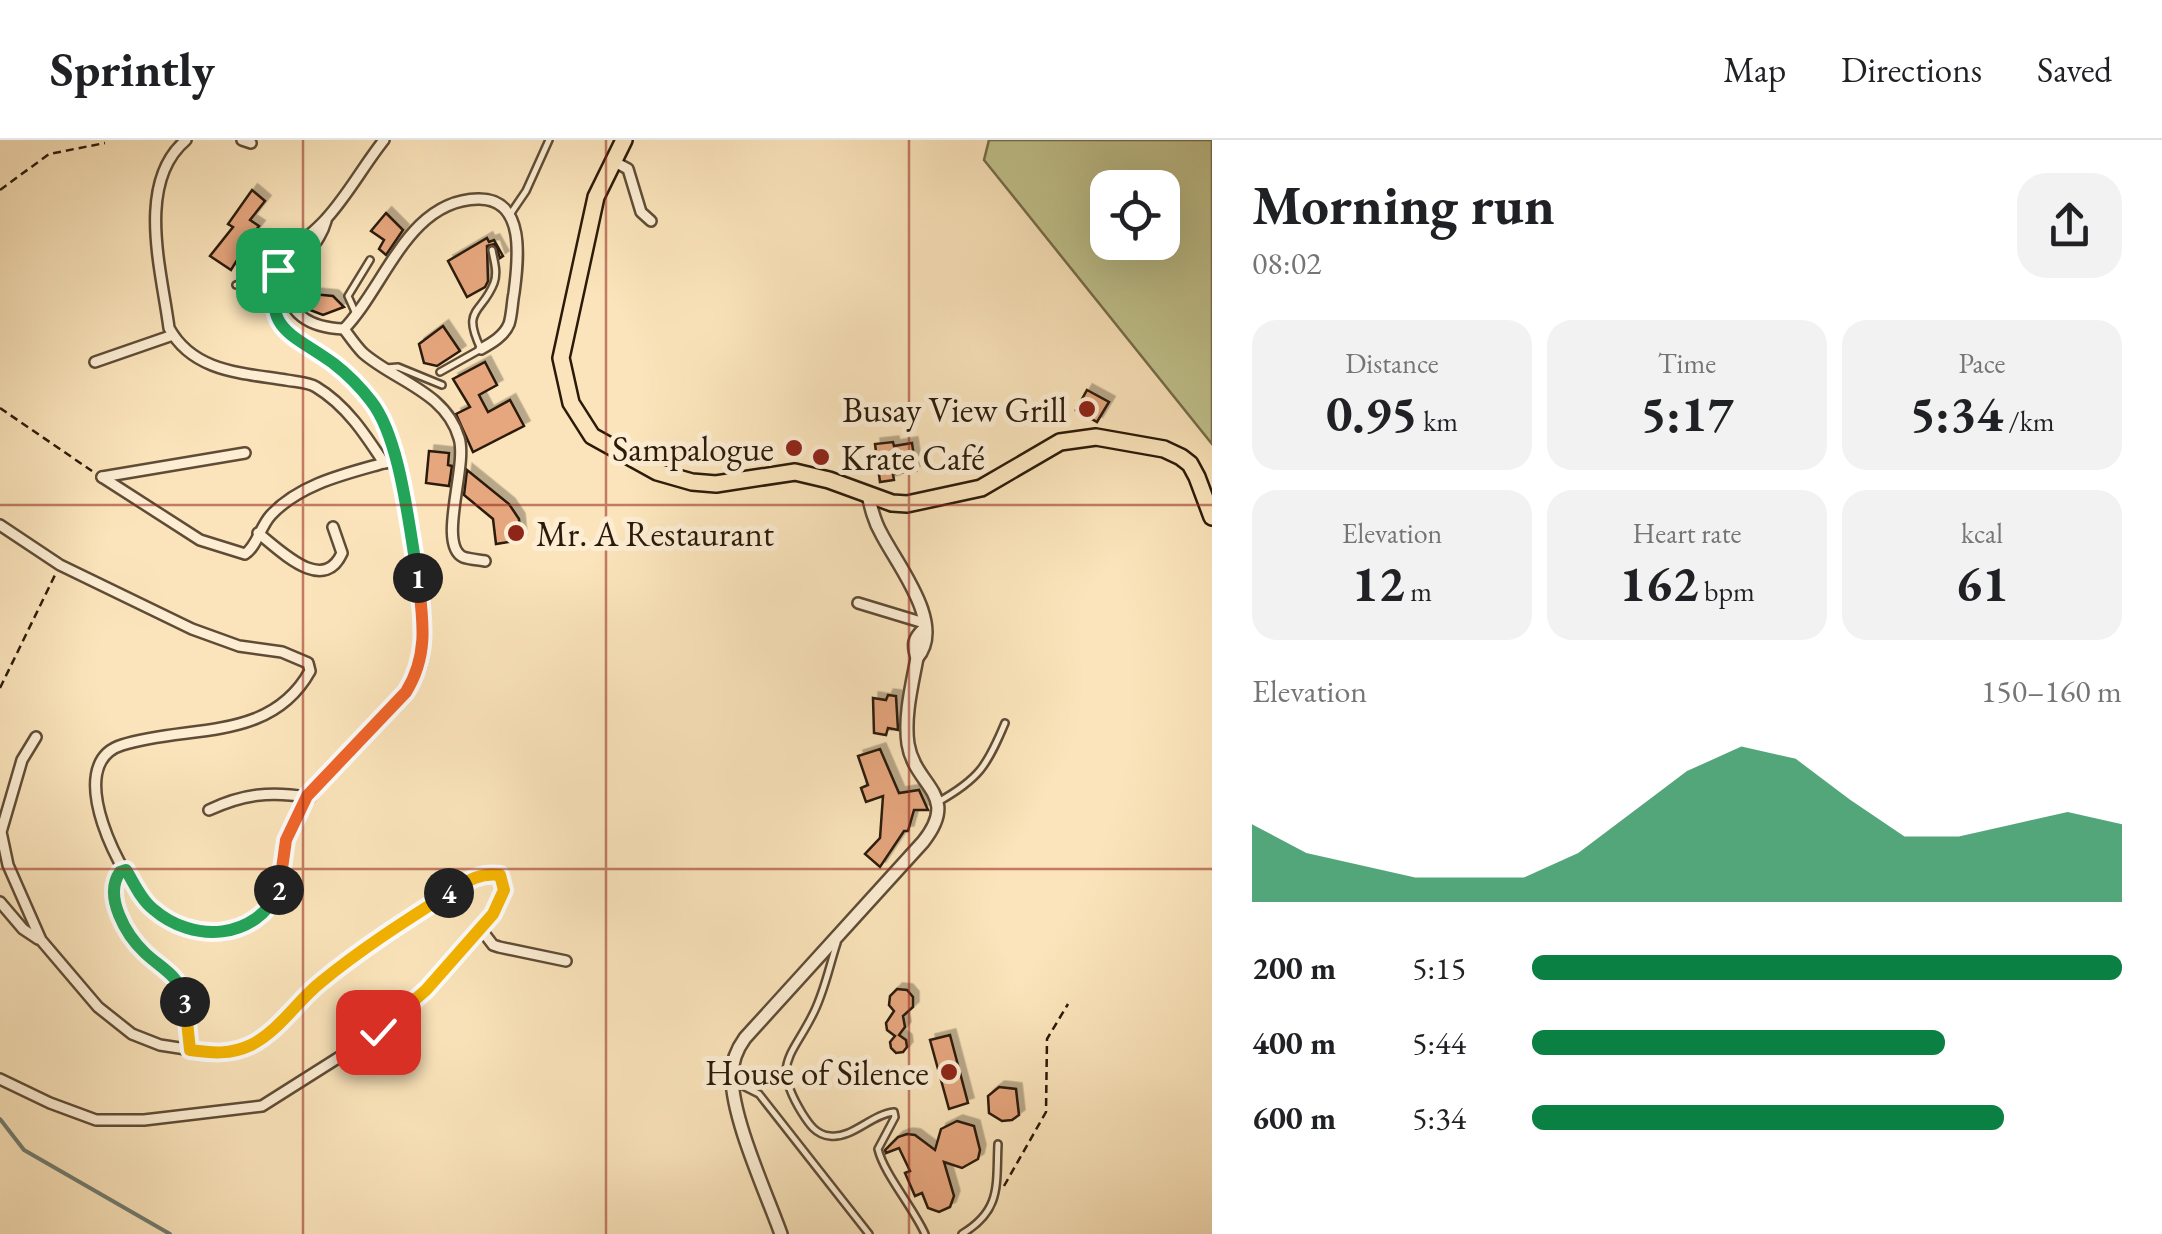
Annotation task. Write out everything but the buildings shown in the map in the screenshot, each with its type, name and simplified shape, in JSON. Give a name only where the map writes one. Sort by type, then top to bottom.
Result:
[{"type":"main road","points":[[624,140],[596,198],[561,358],[571,403],[592,436],[657,472],[692,482],[716,484],[795,472],[907,504],[980,488],[1060,442],[1087,436],[1164,449],[1181,457],[1197,476],[1212,517]]},
{"type":"street","points":[[186,140],[174,150],[164,168],[156,221],[172,334],[196,359],[224,370],[313,385],[346,410],[384,463]]},
{"type":"street","points":[[0,526],[60,565],[192,629],[239,646],[282,652],[308,663],[310,671],[300,690],[275,711],[216,731],[149,738],[116,746],[109,752],[95,784],[94,798],[104,830],[152,909],[200,931],[233,932],[263,916],[280,889],[286,840],[307,796],[406,692],[423,658],[418,582],[396,460],[379,414],[334,364],[289,337],[278,323],[272,296],[278,270],[327,218],[384,140]]},
{"type":"street","points":[[614,161],[628,168],[642,212],[651,221]]},
{"type":"street","points":[[344,329],[414,229],[446,206],[474,199],[494,202],[509,216],[516,229],[519,254],[509,323],[493,343],[481,349]]},
{"type":"street","points":[[327,218],[322,237],[293,278],[290,299],[299,318],[313,325],[344,329],[364,353],[433,399],[451,421],[460,439],[462,469],[452,510],[452,541],[464,558],[485,561]]},
{"type":"street","points":[[95,362],[172,334]]},
{"type":"street","points":[[102,477],[245,453]]},
{"type":"street","points":[[102,477],[200,540],[245,554],[252,550],[269,516],[291,498],[335,476],[396,460]]},
{"type":"street","points":[[781,1234],[732,1080],[737,1050],[932,832],[940,812],[908,748],[907,722],[917,658],[913,646],[924,626],[922,608],[880,532],[868,495]]},
{"type":"street","points":[[258,533],[303,568],[326,570],[333,567],[342,552],[334,527]]},
{"type":"street","points":[[858,603],[924,626]]},
{"type":"street","points":[[36,737],[22,760],[1,832],[8,865],[40,940]]},
{"type":"street","points":[[208,810],[250,794],[307,796]]},
{"type":"street","points":[[126,870],[115,878],[118,912],[144,952],[168,970],[182,988],[190,1050]]},
{"type":"street","points":[[0,902],[22,929],[40,940],[98,1007],[132,1034],[160,1045],[218,1054],[252,1044],[268,1034],[316,986],[358,952],[470,879],[488,873],[500,875],[504,890],[480,928],[426,990],[378,1032],[262,1106],[144,1120],[96,1120],[50,1104],[0,1079]]},
{"type":"street","points":[[480,928],[499,948],[566,960]]},
{"type":"lane","points":[[509,216],[526,191],[549,140]]},
{"type":"lane","points":[[440,372],[481,349],[472,326],[474,311],[494,285],[492,250]]},
{"type":"lane","points":[[357,315],[348,296],[370,260]]},
{"type":"lane","points":[[236,285],[278,270]]},
{"type":"lane","points":[[386,368],[398,367],[442,384]]},
{"type":"lane","points":[[938,802],[970,784],[988,759],[1005,723]]},
{"type":"lane","points":[[839,936],[812,1016],[792,1047],[786,1088],[811,1127],[826,1136],[840,1136],[894,1112],[878,1149],[880,1160],[916,1213],[925,1234]]},
{"type":"lane","points":[[732,1080],[759,1094],[869,1234]]},
{"type":"lane","points":[[962,1234],[977,1225],[995,1203],[998,1144]]},
{"type":"path","points":[[0,190],[50,154],[105,144]]},
{"type":"path","points":[[0,408],[102,477]]},
{"type":"path","points":[[0,688],[60,565]]},
{"type":"path","points":[[995,1203],[1046,1112],[1047,1039],[1068,1004]]},
{"type":"green space","points":[[989,140],[1212,140],[1212,444],[984,160]]},
{"type":"waterway","points":[[0,1119],[24,1150],[170,1234]]},
{"type":"place","name":"Busay View Grill","points":[[1087,409]]},
{"type":"place","name":"Sampalogue","points":[[794,448]]},
{"type":"place","name":"Krate Café","points":[[821,457]]},
{"type":"place","name":"Mr. A Restaurant","points":[[516,533]]},
{"type":"place","name":"House of Silence","points":[[949,1072]]},
{"type":"route","points":[[278,270],[272,296],[278,323],[289,337],[334,364],[379,414],[396,460],[418,582],[423,658],[406,692],[307,796],[286,840],[280,889],[263,916],[233,932],[200,931],[152,909],[126,870],[115,878],[114,890],[118,912],[130,933],[182,988],[190,1050],[218,1054],[252,1044],[268,1034],[316,986],[358,952],[470,879],[488,873],[500,875],[504,890],[493,914],[426,990],[378,1032]]}]
